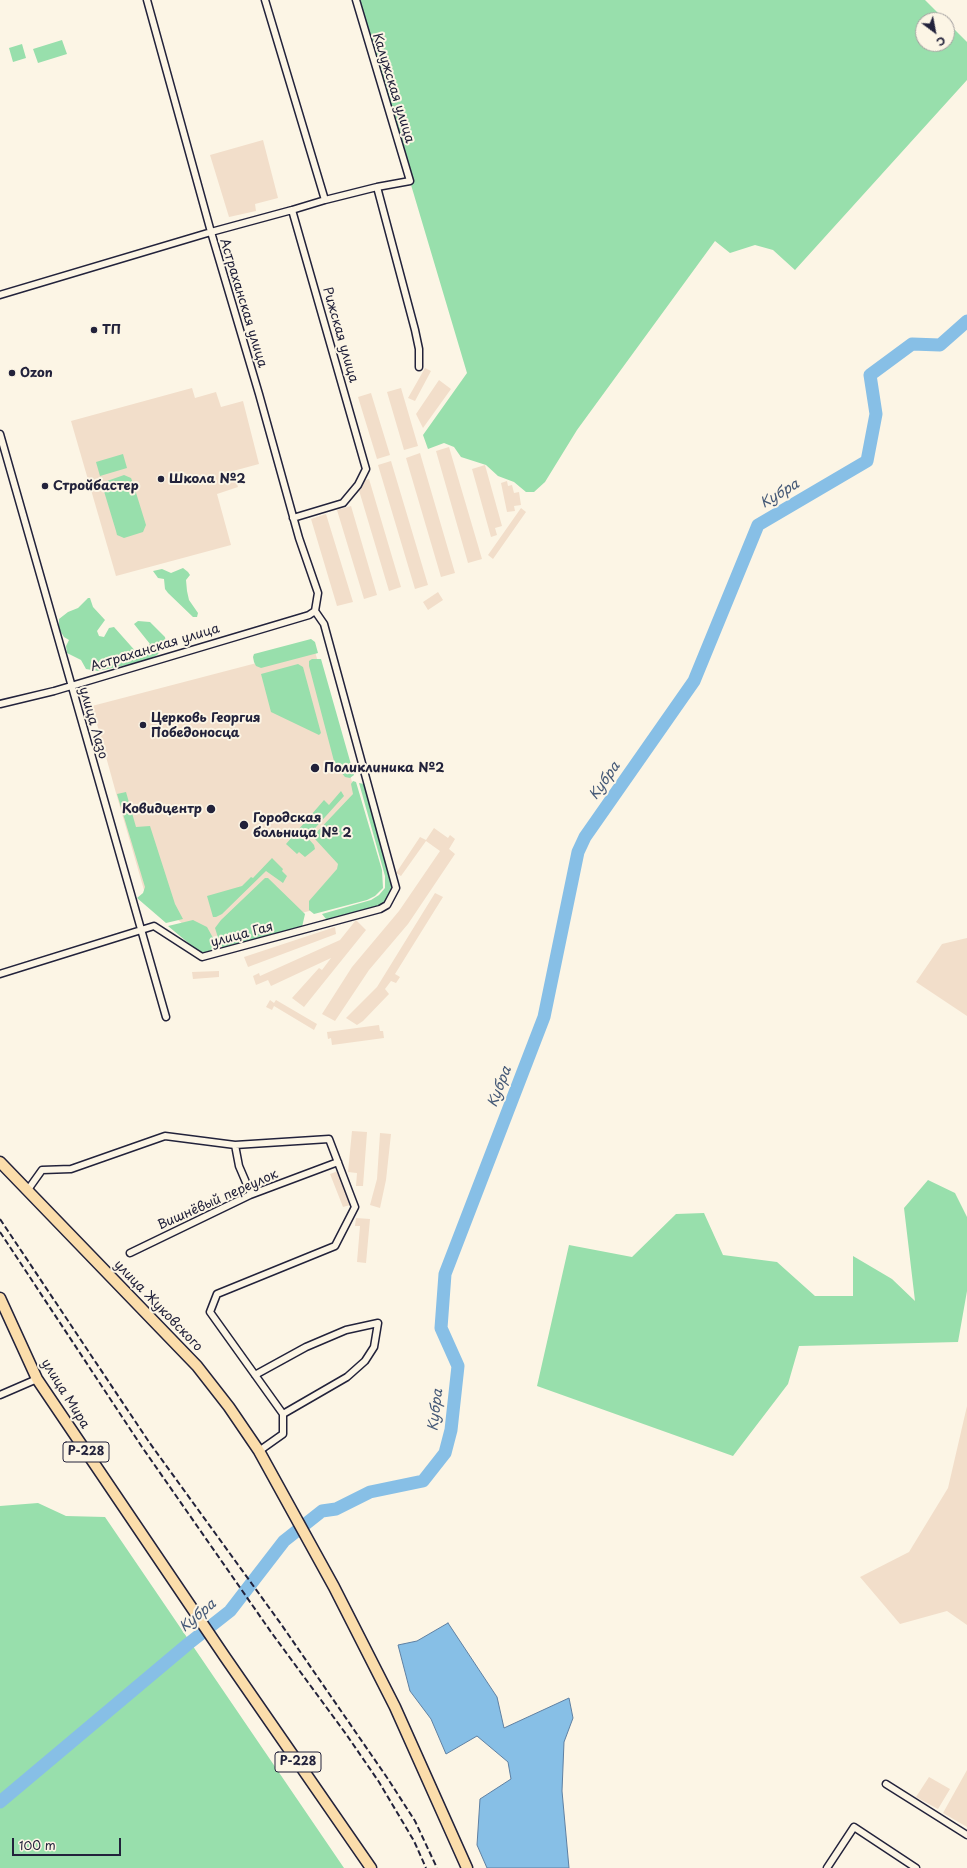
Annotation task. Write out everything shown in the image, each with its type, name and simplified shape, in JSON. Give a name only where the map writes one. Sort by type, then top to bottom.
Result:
[{"type":"main road","name":"улица Жуковского","points":[[0,1162],[197,1366],[229,1407],[259,1451],[334,1587],[418,1755],[467,1868]]},
{"type":"main road","name":"улица Мира","points":[[0,1298],[37,1378],[225,1657],[371,1868]]},
{"type":"street","name":"Астраханская улица","points":[[0,704],[71,685],[309,615],[315,611],[318,594],[293,518],[259,394],[211,232],[147,0]]},
{"type":"street","points":[[265,0],[325,200]]},
{"type":"street","name":"Калужская улица","points":[[356,0],[410,181],[377,187]]},
{"type":"street","points":[[0,295],[211,232],[377,187],[415,330],[419,349],[419,367]]},
{"type":"street","name":"Рижская улица","points":[[292,210],[366,466],[362,478],[343,503],[293,518]]},
{"type":"street","name":"улица Лазо","points":[[0,434],[166,1017]]},
{"type":"street","name":"улица Гая","points":[[0,974],[154,926],[202,957],[380,909],[387,905],[396,888],[324,624],[315,611]]},
{"type":"street","points":[[27,1191],[42,1170],[71,1168],[165,1136],[235,1145],[329,1139],[355,1207],[335,1246],[217,1294],[210,1312],[283,1414],[284,1434],[259,1451]]},
{"type":"street","points":[[235,1145],[239,1166],[251,1194]]},
{"type":"street","name":"Вишнёвый переулок","points":[[130,1253],[251,1194],[338,1162]]},
{"type":"street","points":[[255,1375],[307,1346],[346,1330],[378,1323],[374,1347],[366,1361],[347,1377],[283,1414]]},
{"type":"street","points":[[0,1396],[37,1378]]},
{"type":"street","points":[[886,1784],[967,1835]]},
{"type":"street","points":[[827,1868],[854,1827],[916,1868]]},
{"type":"shaded area","points":[[263,140],[278,198],[255,204],[256,211],[229,217],[210,155]]},
{"type":"shaded area","points":[[425,368],[431,371],[415,401],[408,398]]},
{"type":"shaded area","points":[[439,380],[451,389],[423,428],[416,414]]},
{"type":"shaded area","name":"Школа №2","points":[[192,388],[195,398],[216,392],[221,407],[243,401],[259,464],[233,471],[238,487],[217,494],[231,545],[116,576],[71,421]]},
{"type":"shaded area","points":[[401,388],[418,446],[404,450],[387,392]]},
{"type":"shaded area","points":[[371,393],[390,455],[377,459],[358,397]]},
{"type":"shaded area","points":[[449,447],[482,559],[468,563],[436,451]]},
{"type":"shaded area","points":[[420,453],[455,573],[441,577],[406,458]]},
{"type":"shaded area","points":[[391,461],[428,585],[415,589],[378,465]]},
{"type":"shaded area","points":[[485,465],[502,526],[495,528],[497,535],[491,537],[472,469]]},
{"type":"shaded area","points":[[369,479],[401,587],[389,591],[358,487],[362,481]]},
{"type":"shaded area","points":[[507,481],[508,486],[512,485],[514,493],[519,492],[521,505],[514,506],[515,511],[507,512],[501,483]]},
{"type":"shaded area","points":[[351,506],[377,595],[364,599],[337,510]]},
{"type":"shaded area","points":[[521,508],[526,512],[493,559],[488,555]]},
{"type":"shaded area","points":[[326,514],[353,602],[337,606],[311,519]]},
{"type":"shaded area","points":[[438,592],[443,600],[428,610],[423,602]]},
{"type":"shaded area","name":"Городская больница № 2","points":[[314,648],[373,856],[354,899],[201,940],[144,890],[92,706]]},
{"type":"shaded area","points":[[434,828],[448,838],[450,835],[455,839],[449,849],[455,854],[408,924],[369,970],[335,1021],[322,1014],[352,967],[399,911],[440,851],[426,841],[401,876],[396,873],[420,837],[426,840]]},
{"type":"shaded area","points":[[435,893],[443,897],[395,974],[400,977],[396,983],[391,981],[385,989],[389,994],[363,1021],[357,1025],[346,1018],[377,987]]},
{"type":"shaded area","points":[[356,920],[366,930],[304,1007],[292,998],[319,968],[322,970],[331,958],[271,986],[268,980],[256,985],[253,976],[259,973],[260,976],[340,940]]},
{"type":"shaded area","points":[[335,927],[336,934],[248,967],[244,957]]},
{"type":"shaded area","points":[[967,938],[967,1016],[916,982],[942,944]]},
{"type":"shaded area","points":[[219,971],[219,977],[193,979],[192,972]]},
{"type":"shaded area","points":[[270,1000],[274,1003],[276,1000],[317,1024],[314,1030],[274,1006],[272,1010],[266,1007]]},
{"type":"shaded area","points":[[379,1025],[380,1031],[383,1031],[384,1038],[332,1045],[331,1038],[328,1039],[327,1032]]},
{"type":"shaded area","points":[[352,1131],[367,1132],[363,1186],[356,1186],[357,1173],[348,1172]]},
{"type":"shaded area","points":[[380,1133],[391,1134],[386,1180],[380,1208],[370,1205],[377,1179]]},
{"type":"shaded area","points":[[338,1171],[350,1205],[343,1207],[330,1174]]},
{"type":"shaded area","points":[[356,1218],[370,1219],[366,1263],[357,1262],[360,1226],[355,1226]]},
{"type":"shaded area","points":[[967,1406],[967,1625],[947,1611],[900,1624],[860,1577],[909,1552],[948,1488]]},
{"type":"shaded area","points":[[967,1770],[967,1827],[943,1813]]},
{"type":"shaded area","points":[[929,1777],[950,1789],[938,1809],[916,1797]]},
{"type":"green space","points":[[356,0],[925,0],[937,12],[915,12],[915,52],[955,52],[955,30],[967,42],[967,80],[795,270],[773,250],[755,245],[730,253],[715,241],[577,430],[545,482],[534,492],[526,492],[514,482],[498,476],[486,465],[461,457],[454,447],[444,443],[428,449],[423,435],[467,373]]},
{"type":"green space","points":[[62,40],[67,54],[38,63],[33,49]]},
{"type":"green space","points":[[22,44],[26,58],[13,62],[9,48]]},
{"type":"green space","points":[[123,454],[127,468],[100,476],[96,462]]},
{"type":"green space","points":[[124,475],[131,478],[146,525],[143,532],[124,538],[117,535],[103,488],[107,481]]},
{"type":"green space","points":[[183,568],[190,575],[186,580],[187,591],[189,600],[198,613],[197,617],[193,617],[168,593],[165,589],[164,579],[158,578],[153,571],[162,569],[171,573]]},
{"type":"green space","points":[[88,598],[90,598],[93,607],[105,620],[97,631],[99,636],[104,637],[109,628],[114,627],[138,654],[150,644],[134,624],[138,621],[150,622],[165,637],[165,646],[157,655],[145,661],[98,671],[86,669],[81,660],[67,653],[66,646],[69,640],[64,637],[59,629],[59,619],[68,612],[78,608]]},
{"type":"green space","points":[[311,639],[315,642],[318,653],[261,668],[256,666],[254,662],[254,654]]},
{"type":"green space","points":[[312,659],[321,659],[354,775],[350,778],[345,777],[335,765],[309,666],[309,661]]},
{"type":"green space","points":[[298,664],[303,667],[321,733],[319,735],[271,712],[261,674]]},
{"type":"green space","points":[[353,781],[356,782],[382,870],[383,888],[375,896],[367,900],[314,914],[309,910],[309,901],[337,869],[338,864],[315,839],[315,834],[353,794],[351,784]]},
{"type":"green space","points":[[359,783],[364,784],[366,787],[394,886],[384,905],[332,921],[326,919],[322,914],[371,900],[379,895],[385,888],[385,876]]},
{"type":"green space","points":[[341,791],[344,796],[307,837],[314,845],[315,849],[305,857],[299,852],[297,854],[286,844],[324,800],[329,805]]},
{"type":"green space","points":[[126,792],[136,827],[150,826],[175,904],[183,919],[166,923],[137,898],[143,893],[145,887],[117,794]]},
{"type":"green space","points":[[272,858],[283,869],[282,871],[287,876],[283,883],[266,871],[222,914],[213,917],[207,896],[242,886],[251,877],[253,878]]},
{"type":"green space","points":[[265,878],[268,878],[305,914],[302,927],[224,949],[220,944],[215,928],[221,920]]},
{"type":"green space","points":[[193,920],[207,927],[217,945],[214,951],[206,953],[198,951],[168,926]]},
{"type":"green space","points":[[928,1180],[955,1193],[967,1217],[967,1291],[958,1342],[799,1346],[788,1384],[733,1456],[537,1386],[569,1245],[632,1257],[676,1214],[704,1213],[723,1255],[777,1262],[815,1296],[853,1296],[853,1256],[892,1279],[915,1301],[904,1208]]},
{"type":"green space","points":[[38,1503],[66,1516],[105,1517],[344,1868],[0,1868],[0,1506]]},
{"type":"water","points":[[448,1623],[497,1697],[504,1728],[569,1698],[573,1718],[564,1742],[562,1791],[569,1868],[487,1868],[477,1845],[480,1799],[511,1779],[508,1762],[477,1736],[446,1754],[431,1719],[410,1691],[398,1645],[417,1641]]},
{"type":"waterway","name":"Кубра","points":[[0,1802],[188,1644],[230,1611],[284,1541],[322,1511],[336,1509],[370,1492],[423,1481],[445,1453],[451,1430],[458,1366],[441,1328],[445,1274],[544,1017],[578,852],[585,837],[694,681],[758,525],[867,461],[876,414],[870,375],[912,344],[940,345],[967,321]]},
{"type":"railway","points":[[0,1219],[149,1442],[281,1624],[388,1779],[415,1821],[437,1868]]},
{"type":"railway","points":[[0,1232],[142,1447],[271,1632],[346,1734],[379,1782],[414,1841],[426,1868]]},
{"type":"place","name":"ТП","points":[[94,330]]},
{"type":"place","name":"Ozon","points":[[12,373]]},
{"type":"place","name":"Школа №2","points":[[161,479]]},
{"type":"place","name":"Стройбастер","points":[[45,486]]},
{"type":"place","name":"Церковь Георгия Победоносца","points":[[143,725]]},
{"type":"place","name":"Поликлиника №2","points":[[315,768]]},
{"type":"place","name":"Ковидцентр","points":[[211,809]]},
{"type":"place","name":"Городская больница № 2","points":[[244,825]]}]
